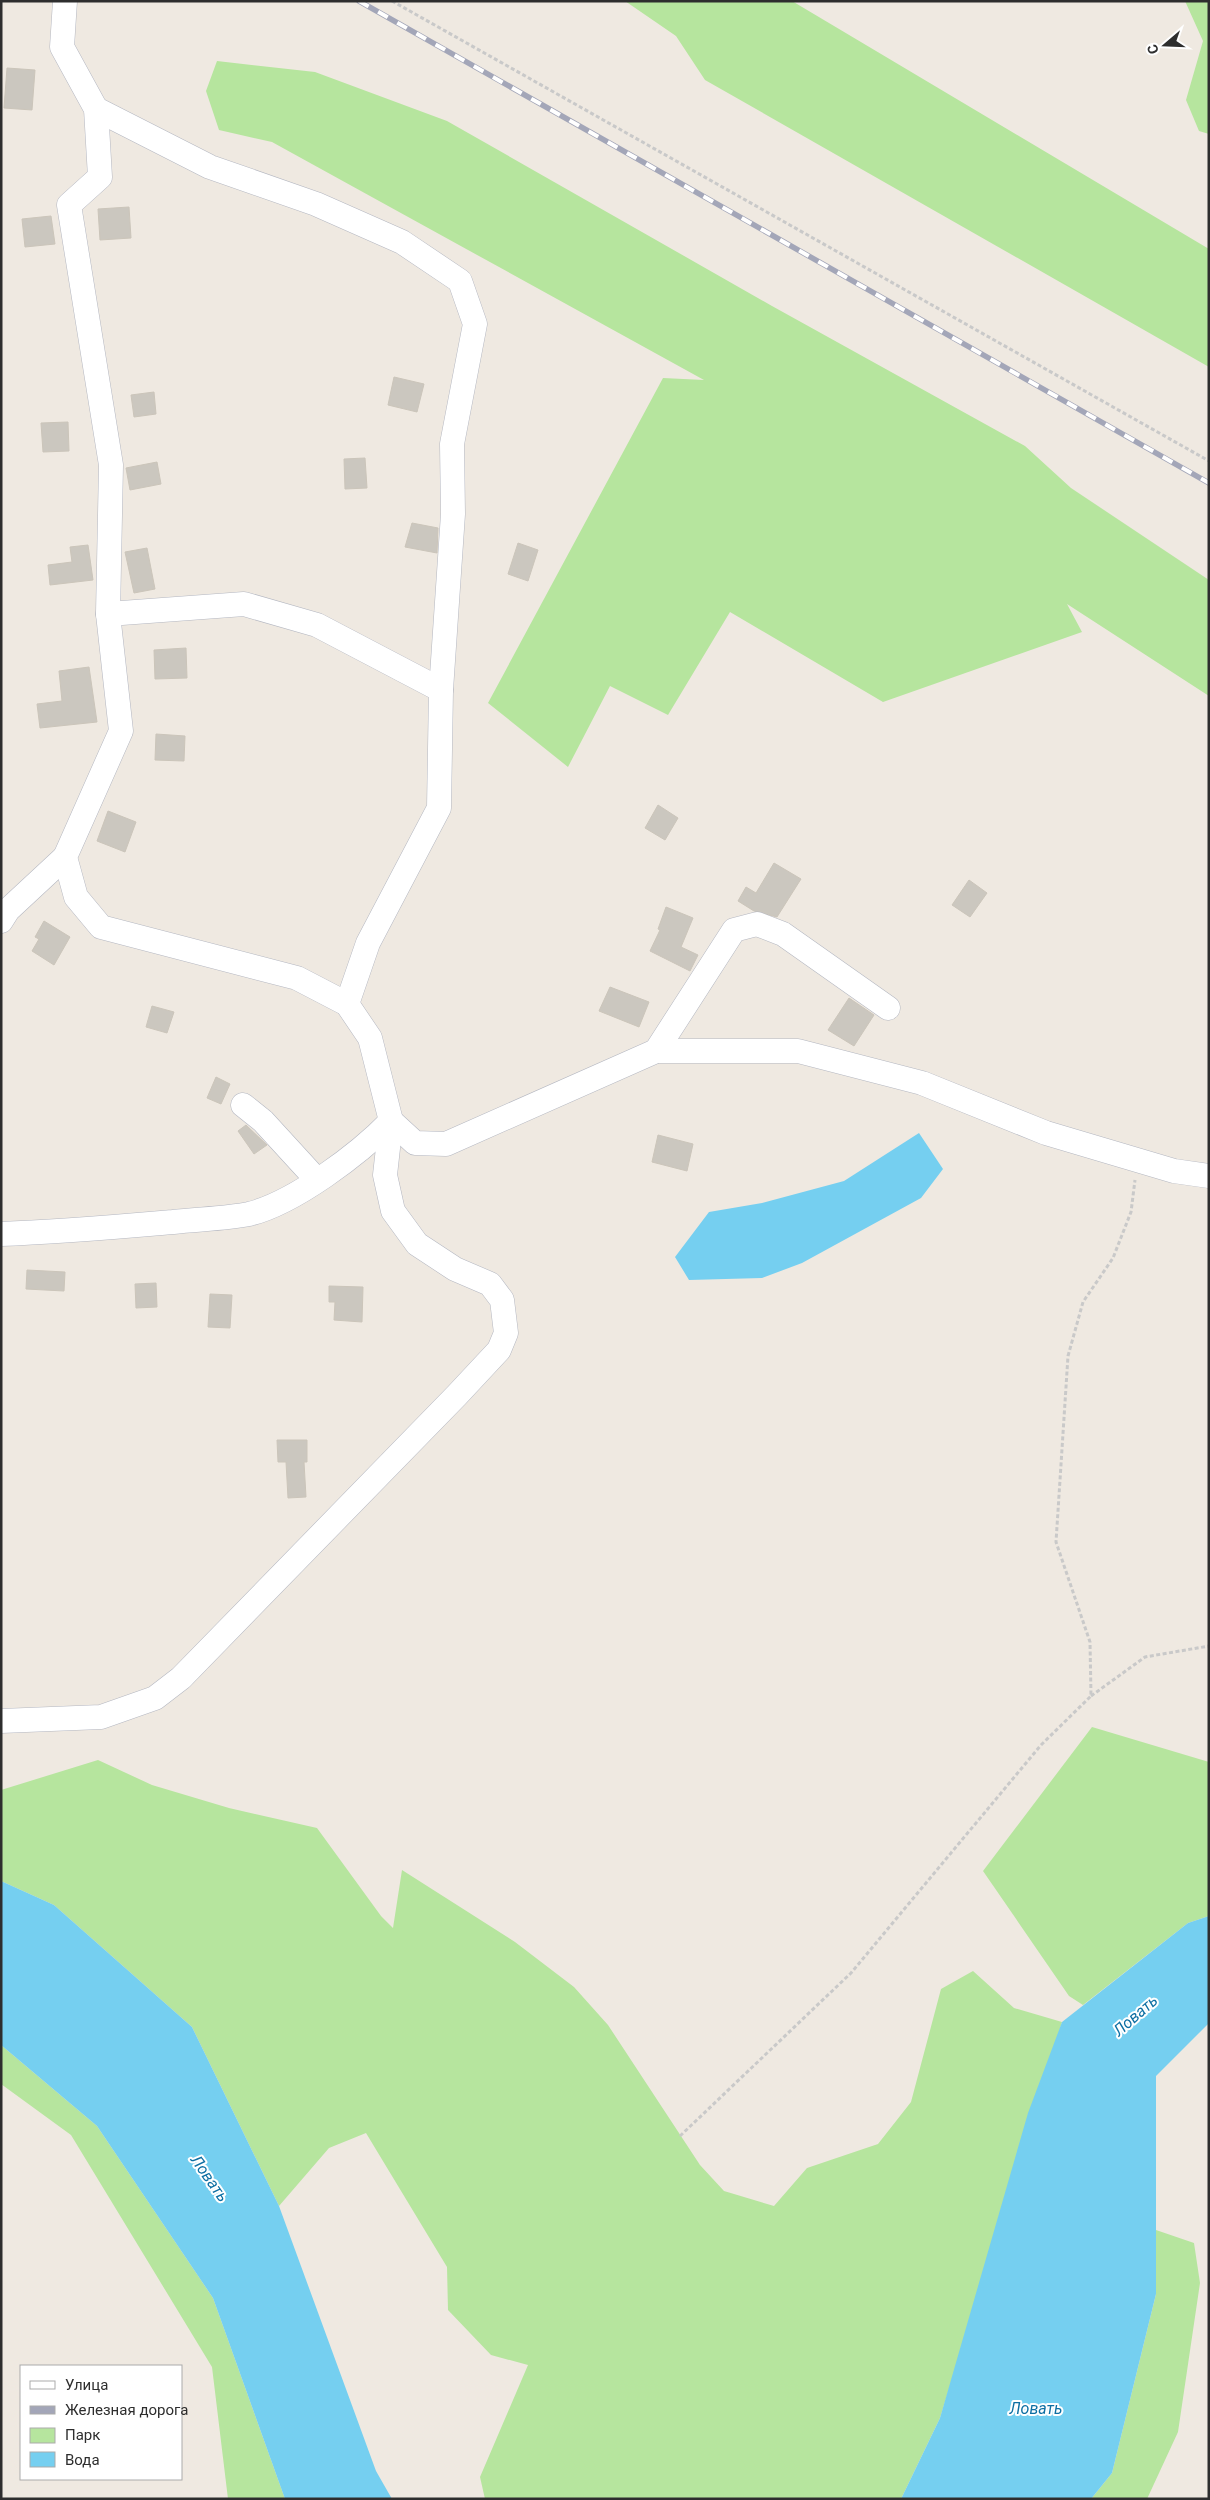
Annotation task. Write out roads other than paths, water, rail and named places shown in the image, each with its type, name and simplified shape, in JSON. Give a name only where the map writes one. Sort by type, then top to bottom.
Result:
[{"type":"street","points":[[1,921],[8,910],[65,857],[121,731],[108,614],[111,465],[69,205],[100,177],[96,109],[62,47],[65,1]]},
{"type":"street","points":[[96,109],[210,167],[316,204],[402,242],[460,281],[475,324],[452,444],[453,514],[441,690],[439,808],[368,944],[347,1004]]},
{"type":"street","points":[[108,614],[244,604],[317,625],[441,690]]},
{"type":"street","points":[[1,1721],[101,1718],[155,1698],[195,1664],[457,1395],[498,1350],[506,1333],[502,1300],[490,1284],[455,1269],[417,1244],[392,1211],[385,1175],[392,1121],[370,1038],[347,1004],[297,978],[101,927],[76,896],[65,857]]},
{"type":"street","points":[[656,1052],[734,930],[757,924],[783,934],[888,1008]]},
{"type":"street","points":[[392,1121],[415,1143],[446,1144],[656,1052],[798,1051],[922,1083],[1046,1132],[1137,1160],[1174,1171],[1209,1176]]},
{"type":"street","points":[[243,1106],[263,1121],[317,1180]]},
{"type":"street","points":[[1,1234],[69,1232],[249,1214],[285,1199],[317,1180],[369,1144],[392,1121]]},
{"type":"water","points":[[919,1133],[943,1169],[921,1198],[802,1263],[762,1278],[689,1280],[675,1257],[709,1212],[762,1203],[844,1181]]},
{"type":"water","name":"Ловать","points":[[1,1881],[54,1905],[192,2027],[279,2206],[376,2471],[392,2499],[285,2499],[213,2298],[97,2126],[1,2045]]},
{"type":"water","name":"Ловать","points":[[1209,1916],[1209,2023],[1156,2076],[1156,2294],[1112,2473],[1091,2499],[901,2499],[940,2418],[1028,2113],[1062,2022],[1188,1923]]},
{"type":"railway","points":[[359,1],[1209,483]]}]
